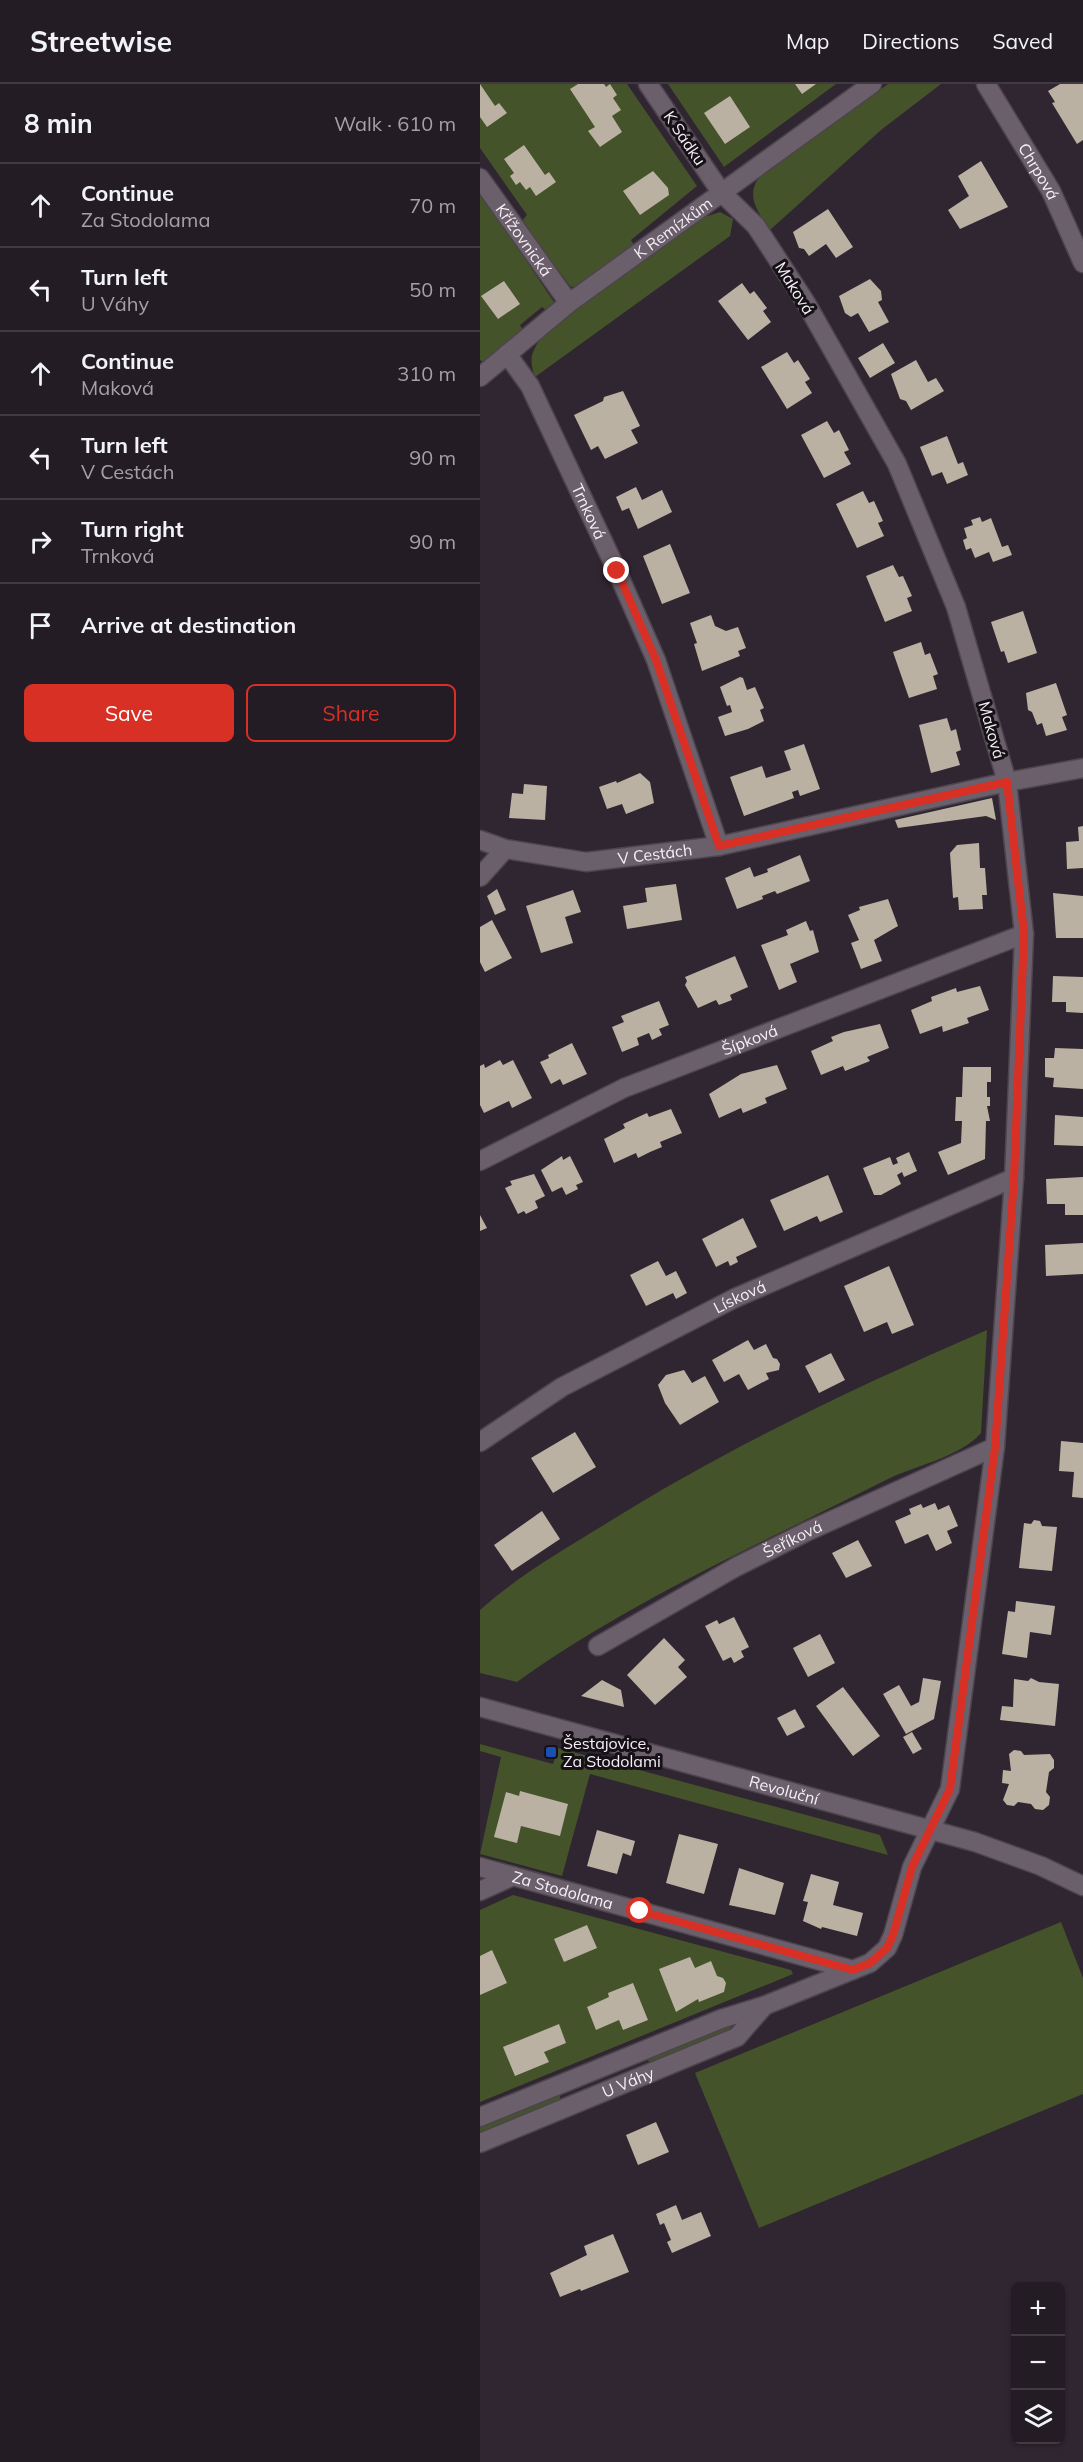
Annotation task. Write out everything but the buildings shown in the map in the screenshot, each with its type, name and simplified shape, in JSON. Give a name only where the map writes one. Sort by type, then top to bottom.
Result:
[{"type":"street","name":"K Sádku","points":[[648,84],[722,192]]},
{"type":"street","name":"K Remízkům","points":[[480,377],[569,303],[872,84]]},
{"type":"street","name":"Chrpová","points":[[986,84],[1051,191],[1083,263]]},
{"type":"street","name":"Křížovnická","points":[[480,178],[569,303]]},
{"type":"street","name":"Maková","points":[[722,192],[756,226],[806,303],[897,464],[956,607],[1007,782],[1024,934],[1014,1178],[995,1448],[950,1789],[932,1830]]},
{"type":"street","name":"Trnková","points":[[507,354],[530,386],[656,660],[719,846]]},
{"type":"street","name":"V Cestách","points":[[480,840],[505,849],[586,862],[719,846],[1007,782],[1083,768]]},
{"type":"street","points":[[480,877],[505,849]]},
{"type":"street","name":"Šípková","points":[[480,1161],[624,1088],[1024,934]]},
{"type":"street","name":"Lísková","points":[[480,1442],[562,1388],[735,1298],[1014,1178]]},
{"type":"street","name":"Šeříková","points":[[598,1646],[736,1567],[806,1532],[995,1448]]},
{"type":"street","name":"Revoluční","points":[[480,1707],[932,1830],[1041,1866],[1083,1886]]},
{"type":"street","name":"U Váhy","points":[[480,2117],[721,2019],[766,2005],[870,1963],[887,1948],[893,1935],[912,1867],[932,1830]]},
{"type":"street","name":"Za Stodolama","points":[[480,1867],[853,1970]]},
{"type":"street","points":[[480,1891],[513,1876]]},
{"type":"street","name":"U Váhy","points":[[480,2143],[736,2037],[766,2005]]},
{"type":"green space","points":[[480,84],[627,84],[697,186],[631,240],[634,245],[578,286],[571,287],[521,222],[527,215],[480,148]]},
{"type":"green space","points":[[668,84],[836,84],[724,167]]},
{"type":"green space","points":[[888,84],[941,84],[881,130],[770,230],[757,210],[753,196],[756,182],[761,175]]},
{"type":"green space","points":[[480,192],[554,302],[547,311],[542,307],[520,325],[523,330],[485,363],[480,360]]},
{"type":"green space","points":[[720,212],[733,219],[730,236],[535,377],[532,354],[544,334],[699,219]]},
{"type":"green space","points":[[987,1330],[981,1433],[961,1449],[884,1481],[650,1599],[560,1653],[517,1682],[480,1673],[480,1610],[525,1575],[653,1495],[793,1419]]},
{"type":"green space","points":[[480,1744],[553,1764],[558,1748],[880,1835],[888,1855],[590,1774],[562,1876],[480,1854],[501,1757],[480,1751]]},
{"type":"green space","points":[[513,1895],[791,1970],[793,1974],[480,2102],[480,1910]]},
{"type":"green space","points":[[1061,1922],[1083,1978],[1083,2094],[759,2228],[695,2073]]},
{"type":"green space","points":[[728,2024],[732,2029],[730,2031],[649,2062],[647,2058]]},
{"type":"green space","points":[[557,2094],[560,2095],[560,2101],[480,2134],[480,2126]]},
{"type":"place","name":"Šestajovice, Za Stodolami","points":[[551,1752]]},
{"type":"route","points":[[617,571],[656,660],[719,846],[1007,782],[1024,934],[1014,1178],[995,1448],[950,1789],[912,1867],[893,1935],[887,1948],[879,1957],[853,1970],[640,1911]]}]
